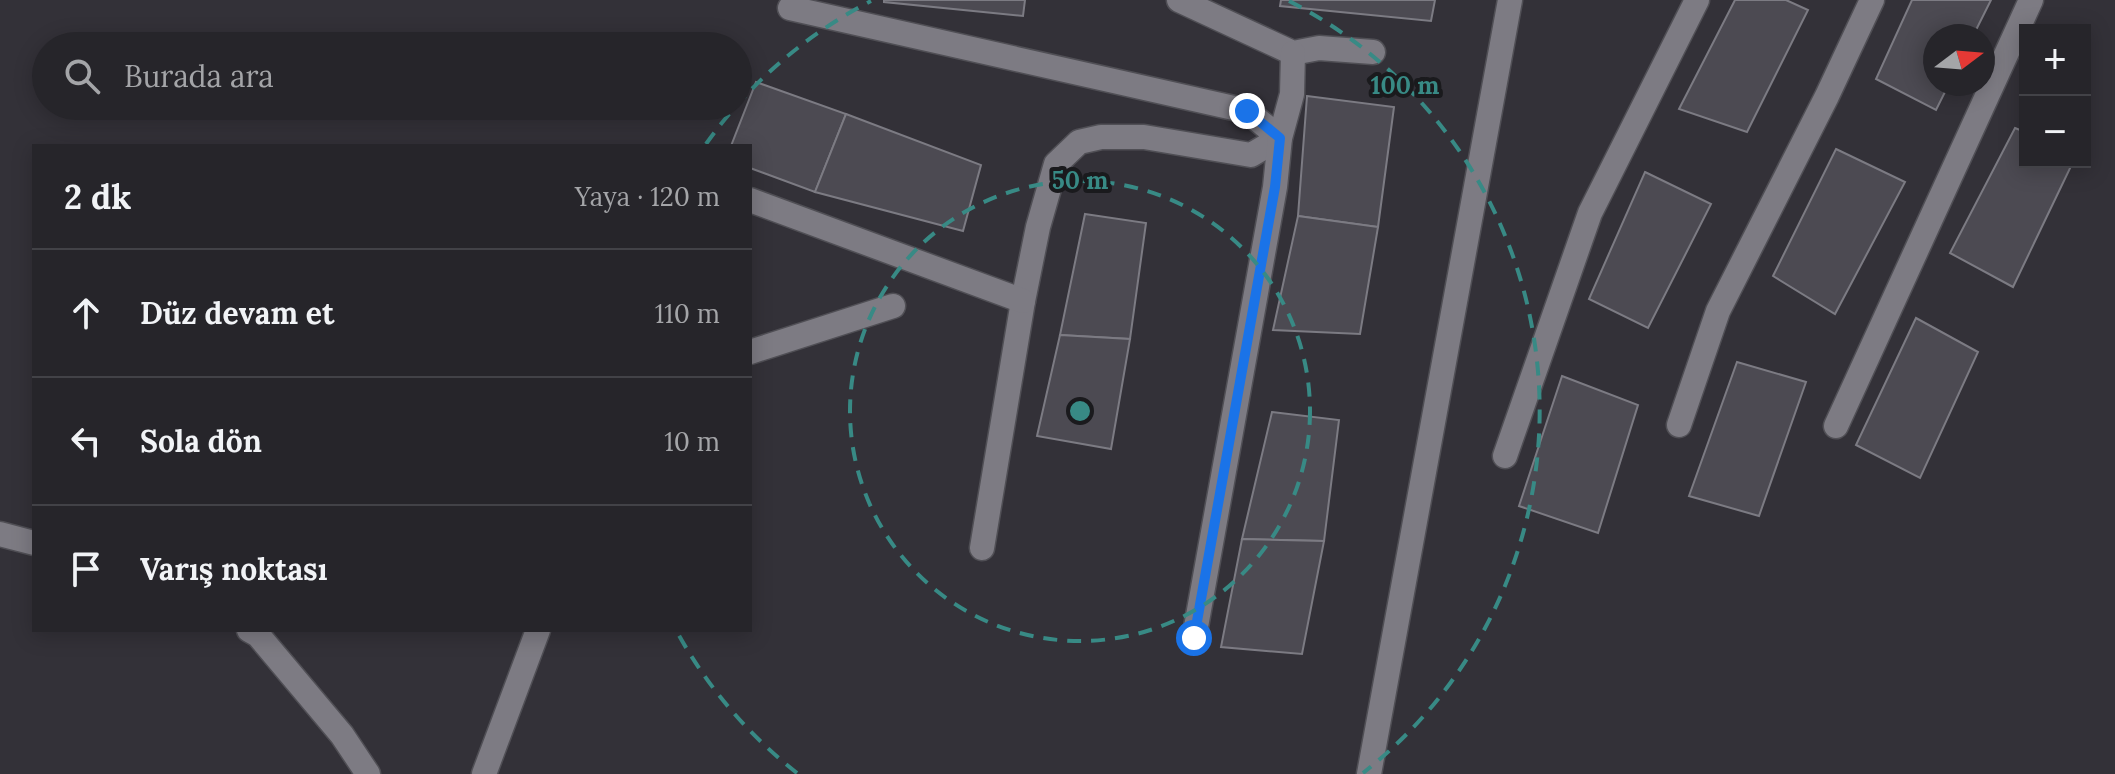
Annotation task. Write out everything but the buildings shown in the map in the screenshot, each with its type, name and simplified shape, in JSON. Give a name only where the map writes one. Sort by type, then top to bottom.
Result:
[{"type":"street","points":[[1179,0],[1293,53],[1319,48],[1373,52]]},
{"type":"street","points":[[1369,774],[1510,0]]},
{"type":"street","points":[[1505,456],[1590,213],[1697,0]]},
{"type":"street","points":[[1679,425],[1718,311],[1872,0]]},
{"type":"street","points":[[1836,426],[2031,0]]},
{"type":"street","points":[[790,8],[1247,111],[1280,138]]},
{"type":"street","points":[[1194,638],[1275,187],[1280,138],[1292,94],[1293,53]]},
{"type":"street","points":[[982,548],[1023,301],[1038,227],[1056,164],[1079,142],[1101,137],[1144,137],[1251,155],[1280,138]]},
{"type":"street","points":[[752,201],[1023,301]]},
{"type":"street","points":[[752,351],[893,306]]},
{"type":"street","points":[[0,534],[32,542]]},
{"type":"street","points":[[253,632],[342,735],[368,774]]},
{"type":"street","points":[[484,774],[537,632]]},
{"type":"route","points":[[1194,638],[1275,187],[1280,138],[1247,111]]}]
